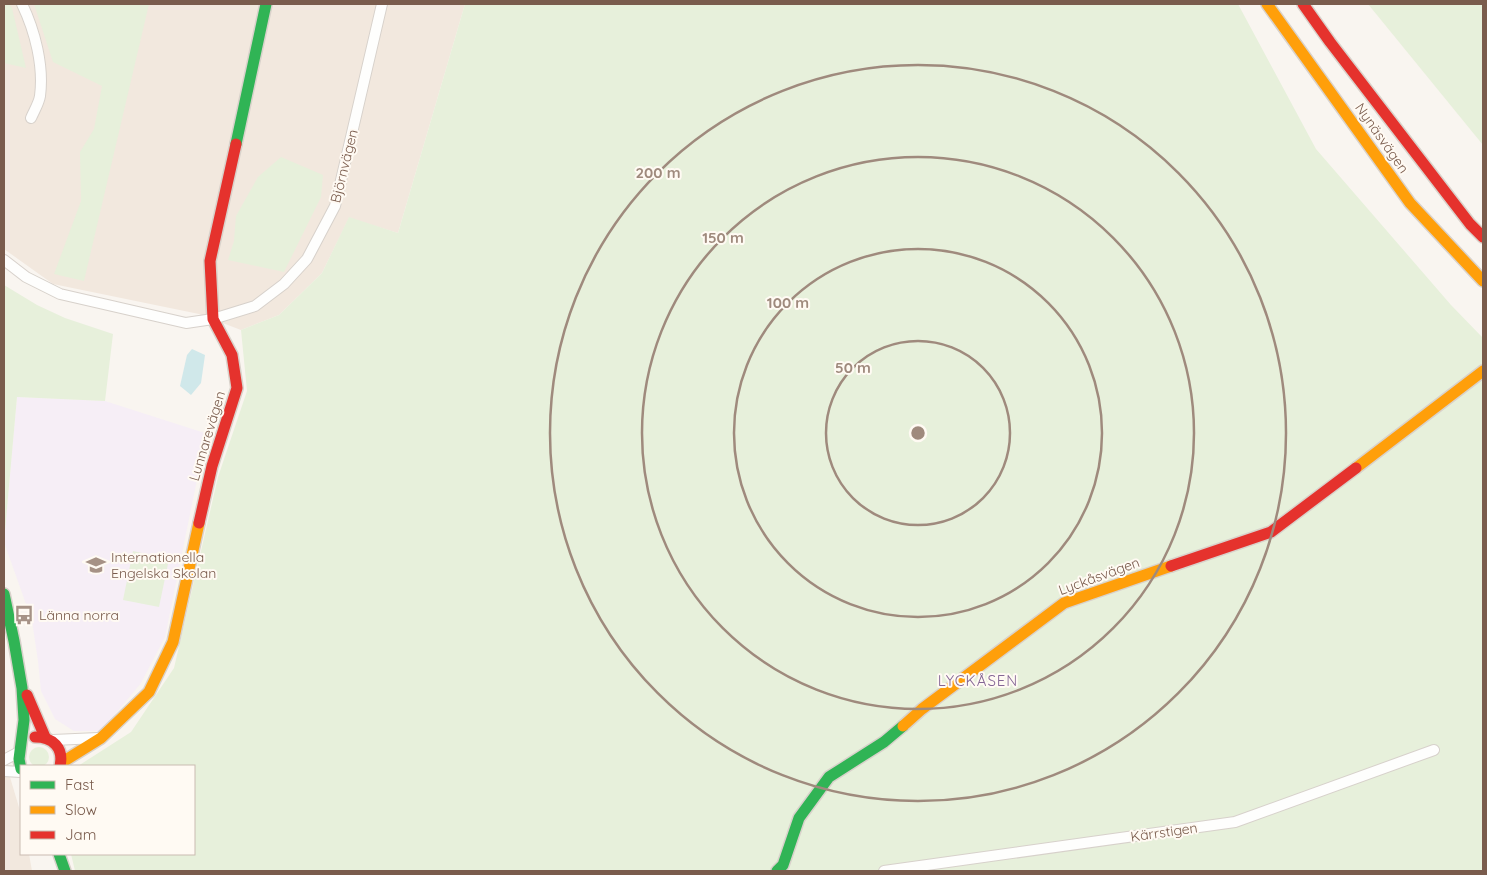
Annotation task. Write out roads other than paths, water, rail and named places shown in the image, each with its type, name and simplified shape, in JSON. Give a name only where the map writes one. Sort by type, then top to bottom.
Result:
[{"type":"main road","name":"Lunnarevägen","points":[[61,764],[101,738],[149,692],[173,642],[212,466],[237,388],[232,355],[213,319],[210,261],[266,4]]},
{"type":"main road","name":"Nynäsvägen","points":[[1267,4],[1410,203],[1483,281]]},
{"type":"main road","name":"Nynäsvägen","points":[[1303,4],[1348,66],[1470,224],[1483,237]]},
{"type":"main road","name":"Lyckåsvägen","points":[[777,871],[783,865],[799,818],[829,777],[884,742],[922,708],[1064,602],[1272,532],[1483,371]]},
{"type":"main road","points":[[4,594],[20,677],[24,722],[18,759],[20,767]]},
{"type":"main road","points":[[20,677],[32,709],[49,739],[58,747],[62,754],[61,764]]},
{"type":"main road","points":[[20,749],[28,740],[36,737],[49,739]]},
{"type":"main road","points":[[59,855],[65,871]]},
{"type":"street","points":[[22,4],[30,21],[40,67],[40,98],[31,118]]},
{"type":"street","name":"Björnvägen","points":[[4,260],[26,277],[60,294],[186,323],[213,319],[255,306],[284,284],[307,259],[335,206],[382,4]]},
{"type":"street","points":[[49,739],[101,738]]},
{"type":"street","points":[[4,760],[20,749]]},
{"type":"street","name":"Kärrstigen","points":[[884,871],[1235,822],[1434,750]]},
{"type":"street","points":[[4,771],[20,771]]},
{"type":"water","points":[[192,349],[205,355],[201,383],[191,395],[180,386],[187,355]]},
{"type":"place","name":"Internationella Engelska Skolan","points":[[96,565]]},
{"type":"place","name":"Länna norra","points":[[24,615]]},
{"type":"district","name":"LYCKÅSEN","points":[[978,680]]}]
